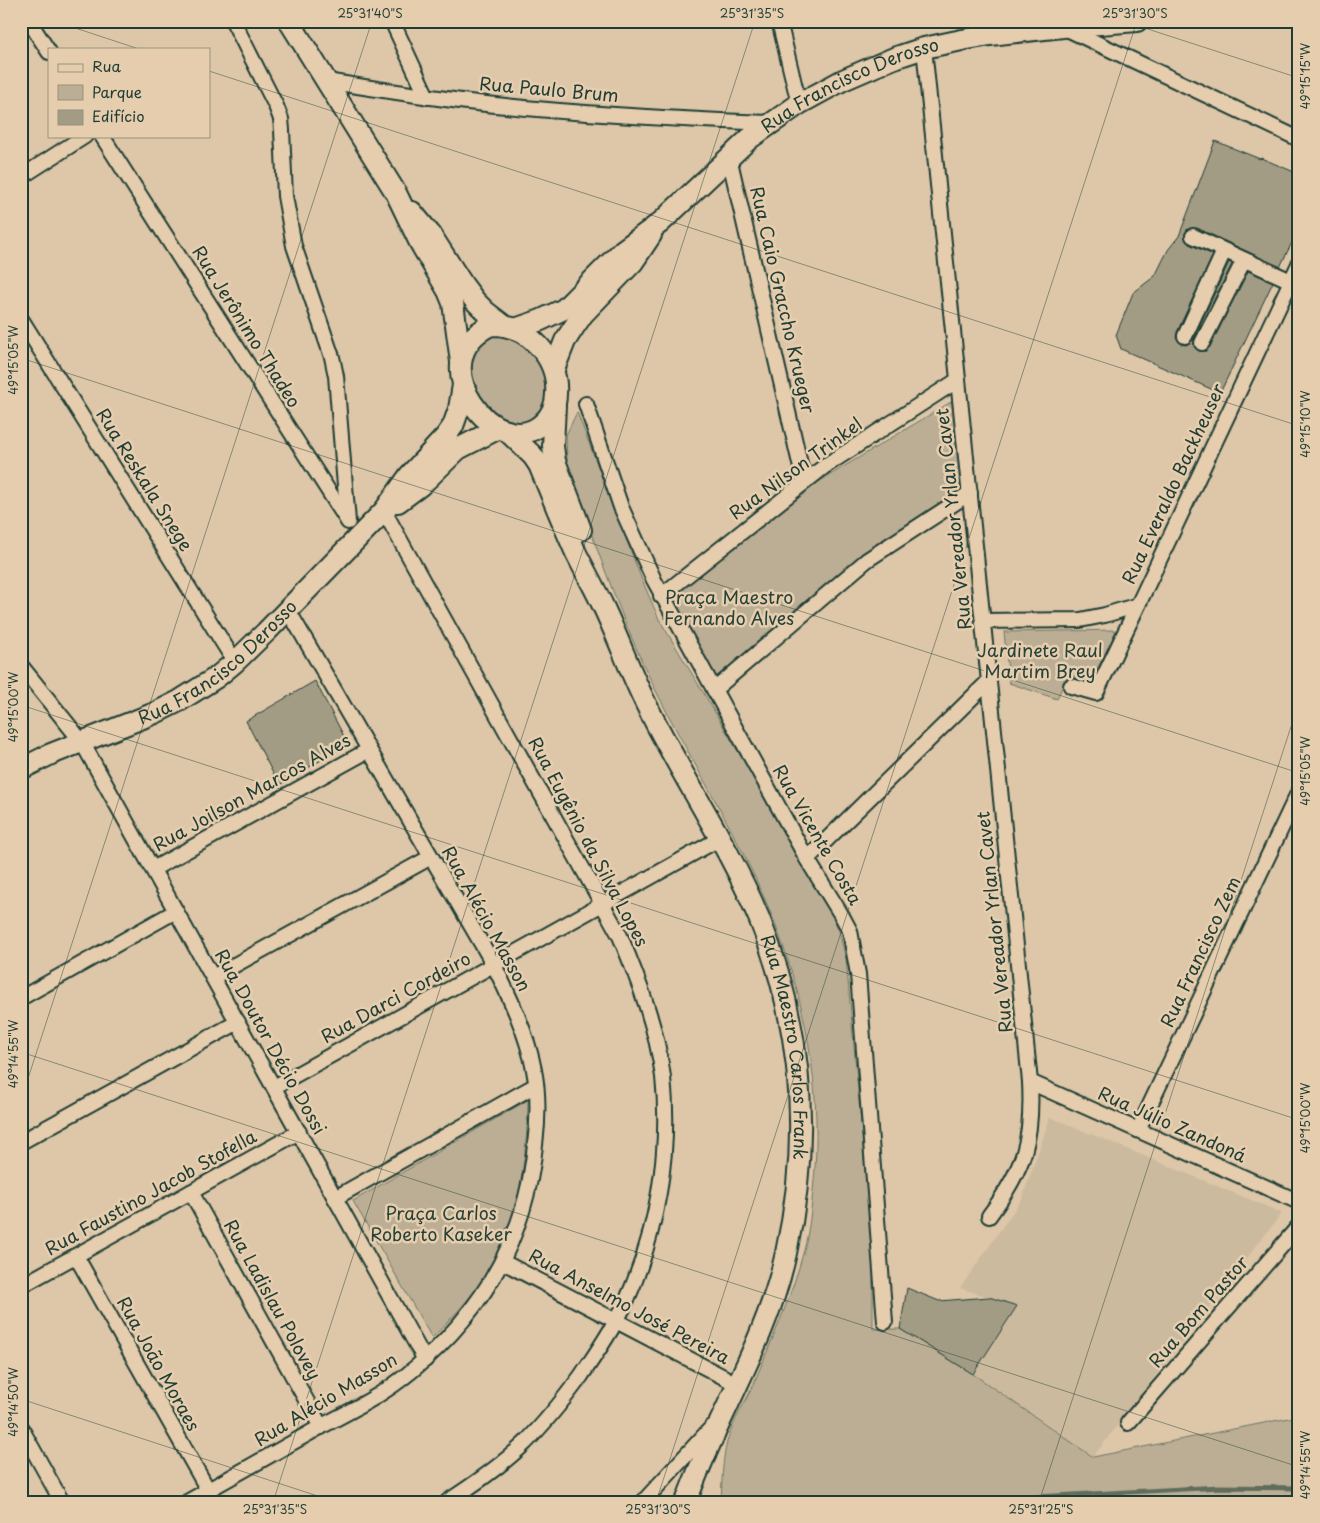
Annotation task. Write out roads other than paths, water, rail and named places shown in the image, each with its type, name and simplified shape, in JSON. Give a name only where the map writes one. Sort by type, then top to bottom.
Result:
[{"type":"main road","points":[[289,21],[396,193],[420,243],[442,278],[453,303],[463,385],[467,396],[486,419],[503,429],[521,433],[537,429],[548,419],[555,404],[556,382],[554,369],[546,353],[531,338],[486,312],[475,301],[431,234],[396,193]]},
{"type":"main road","name":"Rua Francisco Derosso","points":[[509,327],[541,320],[564,309],[623,250],[660,224],[729,157],[770,124],[827,88],[867,69],[924,48],[990,35],[1137,21]]},
{"type":"main road","name":"Rua Francisco Derosso","points":[[554,369],[565,341],[574,326],[583,314],[633,262],[660,224]]},
{"type":"main road","points":[[461,362],[468,343],[479,331],[491,325],[509,327]]},
{"type":"main road","name":"Rua Francisco Derosso","points":[[384,511],[409,476],[442,441],[453,426],[459,409],[463,385]]},
{"type":"main road","name":"Rua Maestro Carlos Frank","points":[[555,404],[553,446],[559,475],[587,545],[605,610]]},
{"type":"main road","name":"Rua Francisco Derosso","points":[[21,769],[51,754],[155,713],[179,701],[217,677],[288,610],[353,530],[421,485],[458,449],[503,429]]},
{"type":"main road","name":"Rua Maestro Carlos Frank","points":[[503,429],[533,456],[539,465],[575,551],[605,610],[650,712],[719,839],[758,916],[778,973],[794,1037],[800,1105],[798,1180],[786,1256],[767,1315],[704,1456],[686,1502]]},
{"type":"street","points":[[29,21],[48,50]]},
{"type":"street","points":[[233,21],[281,119],[285,196],[294,246],[332,357],[336,376],[353,530]]},
{"type":"street","points":[[392,21],[427,97]]},
{"type":"street","points":[[779,21],[799,104]]},
{"type":"street","points":[[1063,27],[1299,139]]},
{"type":"street","name":"Rua Vereador Yrlan Cavet","points":[[924,48],[1030,1082],[1030,1118],[1027,1142],[1021,1163],[1013,1182],[988,1216]]},
{"type":"street","name":"Rua Paulo Brum","points":[[326,81],[427,97],[604,114],[770,124]]},
{"type":"street","points":[[21,177],[82,138]]},
{"type":"street","name":"Rua Jerônimo Thadeo","points":[[103,138],[353,530]]},
{"type":"street","name":"Rua Caio Graccho Krueger","points":[[729,157],[804,481]]},
{"type":"street","points":[[1193,236],[1291,282]]},
{"type":"street","points":[[1185,336],[1224,251]]},
{"type":"street","points":[[1202,343],[1244,260]]},
{"type":"street","name":"Rua Everaldo Backheuser","points":[[983,621],[1080,620],[1105,616],[1138,605],[1299,264]]},
{"type":"street","name":"Rua Reskala Snege","points":[[21,319],[235,662]]},
{"type":"street","name":"Rua Nilson Trinkel","points":[[661,596],[804,481],[958,380]]},
{"type":"street","name":"Rua Vicente Costa","points":[[586,404],[621,507],[661,596],[807,859],[850,931],[858,974],[885,1322]]},
{"type":"street","points":[[714,690],[867,560],[970,493]]},
{"type":"street","name":"Rua Eugênio da Silva Lopes","points":[[384,511],[620,936],[645,1001],[662,1075],[665,1109],[662,1162],[653,1222],[644,1256],[616,1321],[592,1360],[548,1419],[499,1466],[447,1502]]},
{"type":"street","points":[[1071,686],[1096,693],[1138,605]]},
{"type":"street","name":"Rua Alécio Masson","points":[[187,1502],[392,1386],[442,1344],[480,1299],[503,1262],[516,1232],[530,1183],[536,1132],[534,1069],[523,1031],[494,965],[288,610]]},
{"type":"street","name":"Rua Doutor Décio Dossi","points":[[21,666],[82,742],[425,1360]]},
{"type":"street","points":[[807,859],[989,681]]},
{"type":"street","name":"Rua Joilson Marcos Alves","points":[[153,869],[369,750]]},
{"type":"street","name":"Rua Francisco Zem","points":[[1138,1130],[1299,791]]},
{"type":"street","name":"Rua Darci Cordeiro","points":[[274,1087],[719,839]]},
{"type":"street","points":[[212,977],[431,857]]},
{"type":"street","points":[[21,998],[176,911]]},
{"type":"street","points":[[21,1142],[238,1022]]},
{"type":"street","name":"Rua Júlio Zandoná","points":[[1030,1082],[1299,1202]]},
{"type":"street","points":[[335,1198],[536,1085]]},
{"type":"street","name":"Rua Faustino Jacob Stofella","points":[[21,1286],[299,1132]]},
{"type":"street","name":"Rua Ladislau Polovey","points":[[191,1192],[321,1427]]},
{"type":"street","name":"Rua Bom Pastor","points":[[1128,1423],[1299,1226]]},
{"type":"street","name":"Rua João Moraes","points":[[76,1256],[208,1490]]},
{"type":"street","name":"Rua Anselmo José Pereira","points":[[503,1262],[737,1384]]},
{"type":"street","points":[[643,1502],[721,1418]]},
{"type":"street","points":[[21,1428],[62,1502]]},
{"type":"waterway","points":[[1021,1502],[1036,1497],[1220,1487],[1299,1488]]},
{"type":"park label","name":"Praça Maestro Fernando Alves","points":[[729,608]]},
{"type":"park label","name":"Jardinete Raul Martim Brey","points":[[1040,661]]},
{"type":"park label","name":"Praça Carlos Roberto Kaseker","points":[[441,1224]]}]
